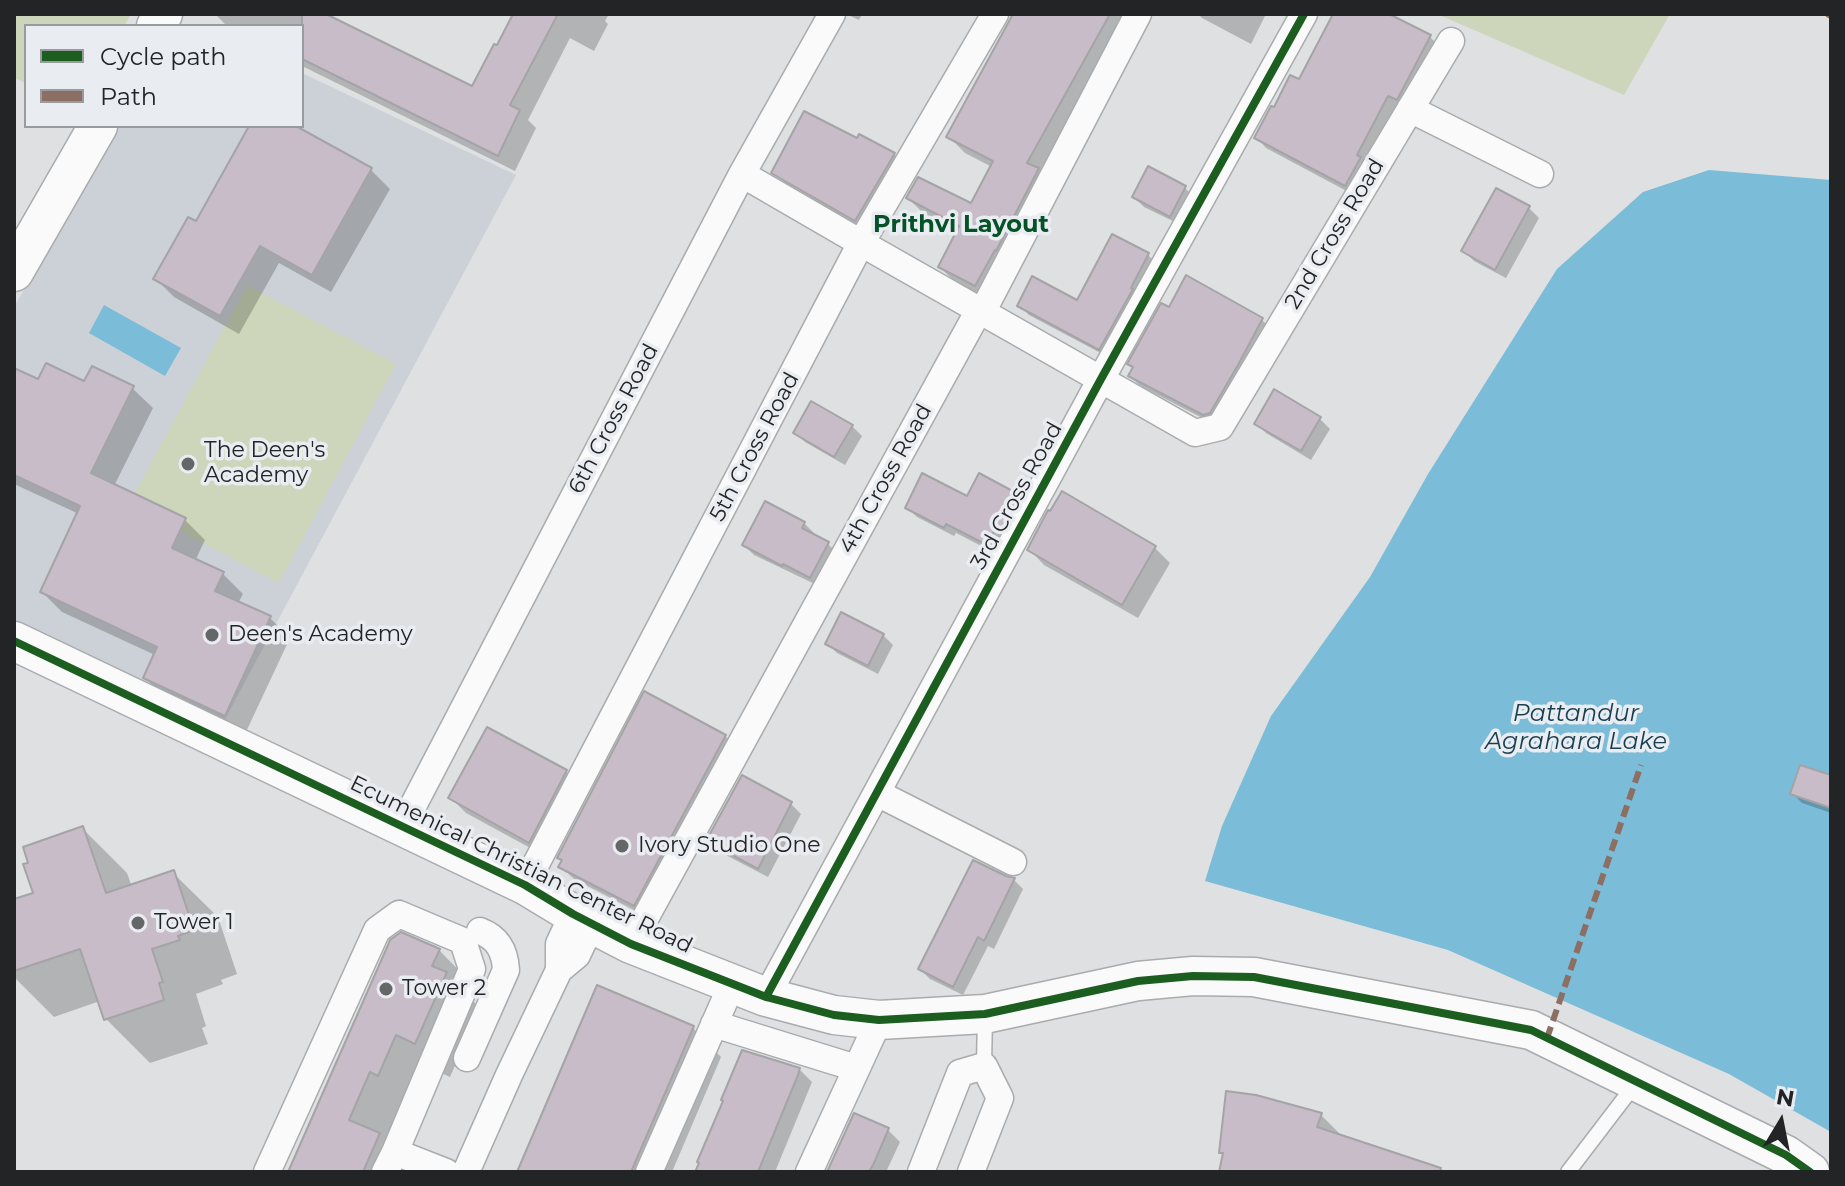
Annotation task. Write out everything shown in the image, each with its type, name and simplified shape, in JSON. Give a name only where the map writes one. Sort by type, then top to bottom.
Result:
[{"type":"street","name":"6th Cross Road","points":[[402,827],[742,174],[832,14]]},
{"type":"street","name":"5th Cross Road","points":[[525,885],[861,243],[995,14]]},
{"type":"street","name":"4th Cross Road","points":[[631,944],[979,310],[987,303],[1138,14]]},
{"type":"street","name":"3rd Cross Road","points":[[649,1172],[714,1024],[749,990],[877,793],[1101,379],[1304,14]]},
{"type":"street","name":"2nd Cross Road","points":[[1101,379],[1195,433],[1220,427],[1451,41]]},
{"type":"street","points":[[1410,109],[1540,174]]},
{"type":"street","points":[[14,272],[97,128]]},
{"type":"street","points":[[742,174],[1101,379]]},
{"type":"street","name":"Ecumenical Christian Center Road","points":[[14,641],[525,885],[631,944],[749,990],[834,1015],[879,1020],[985,1014],[1138,981],[1193,976],[1254,977],[1531,1030],[1786,1155],[1810,1172]]},
{"type":"street","points":[[877,793],[1013,862]]},
{"type":"street","points":[[267,1172],[377,930],[399,914],[463,941],[472,969],[440,1046],[403,1164],[446,1172]]},
{"type":"street","points":[[466,1172],[559,970],[559,944],[582,918]]},
{"type":"street","points":[[467,1058],[506,970],[500,946],[480,931]]},
{"type":"street","points":[[809,1172],[879,1020]]},
{"type":"street","points":[[714,1024],[856,1068]]},
{"type":"street","points":[[440,1046],[509,1075]]},
{"type":"street","points":[[921,1172],[960,1073],[984,1066],[1000,1098],[971,1172]]},
{"type":"lane","points":[[984,1066],[985,1014]]},
{"type":"lane","points":[[1568,1172],[1637,1082]]},
{"type":"shaded area","name":"The Deen's Academy","points":[[304,74],[516,175],[222,725],[14,622],[14,307],[119,128],[304,128]]},
{"type":"green space","points":[[14,14],[131,14],[125,24],[24,24],[24,82],[14,78]]},
{"type":"green space","points":[[1437,14],[1670,14],[1624,95]]},
{"type":"green space","points":[[247,285],[396,364],[279,583],[129,504]]},
{"type":"water","name":"Pattandur Agrahara Lake","points":[[1709,170],[1831,180],[1831,1132],[1729,1074],[1448,950],[1205,881],[1222,826],[1271,716],[1370,577],[1428,474],[1557,269],[1643,192]]},
{"type":"water","points":[[104,305],[181,348],[165,376],[89,333]]},
{"type":"building","points":[[302,14],[326,14],[472,86],[513,14],[558,14],[510,105],[520,110],[498,156],[304,60]]},
{"type":"building","points":[[1013,14],[1110,14],[1027,163],[1039,168],[975,286],[938,267],[959,226],[906,198],[918,177],[971,203],[993,161],[946,137]]},
{"type":"building","points":[[1333,14],[1389,14],[1431,35],[1397,100],[1388,96],[1357,155],[1361,157],[1345,186],[1254,138],[1290,75],[1299,79]]},
{"type":"building","points":[[804,111],[895,153],[855,221],[771,173]]},
{"type":"building","points":[[248,128],[300,128],[372,168],[312,275],[260,246],[220,316],[153,279],[188,217],[196,221]]},
{"type":"building","points":[[1148,166],[1186,186],[1170,217],[1132,197]]},
{"type":"building","points":[[1496,188],[1530,206],[1495,270],[1461,251]]},
{"type":"building","points":[[1112,234],[1149,253],[1099,350],[1017,306],[1032,276],[1077,300]]},
{"type":"building","points":[[1186,275],[1263,318],[1210,413],[1203,415],[1128,376],[1133,367],[1127,364],[1161,303],[1169,307]]},
{"type":"building","points":[[46,363],[84,381],[92,366],[134,386],[91,473],[186,518],[172,548],[224,572],[215,591],[271,616],[225,716],[143,678],[157,647],[40,592],[80,506],[14,475],[14,368],[38,379]]},
{"type":"building","points":[[1274,389],[1321,417],[1301,451],[1254,424]]},
{"type":"building","points":[[811,401],[853,425],[834,457],[793,433]]},
{"type":"building","points":[[922,473],[967,496],[979,473],[1020,495],[999,534],[994,531],[987,545],[905,508]]},
{"type":"building","points":[[1062,491],[1156,546],[1122,605],[1027,550]]},
{"type":"building","points":[[765,501],[805,522],[802,528],[829,542],[810,578],[742,545]]},
{"type":"building","points":[[841,612],[884,634],[868,666],[825,644]]},
{"type":"building","points":[[644,691],[726,735],[634,906],[558,867],[562,860],[557,858]]},
{"type":"building","points":[[487,727],[567,770],[529,843],[448,798]]},
{"type":"building","points":[[1800,765],[1831,775],[1831,808],[1790,794]]},
{"type":"building","points":[[742,775],[792,802],[758,869],[706,841]]},
{"type":"building","name":"Tower 1","points":[[83,826],[106,893],[174,870],[194,930],[178,936],[180,940],[152,949],[163,982],[159,983],[164,1000],[104,1020],[80,949],[14,971],[14,899],[33,893],[23,864],[28,863],[23,847]]},
{"type":"building","points":[[973,860],[1015,878],[984,941],[978,937],[953,987],[918,969]]},
{"type":"building","points":[[401,932],[440,949],[432,966],[447,972],[415,1044],[396,1035],[378,1076],[370,1072],[349,1120],[380,1133],[363,1172],[288,1172],[390,940]]},
{"type":"building","points":[[597,985],[694,1026],[631,1172],[517,1172]]},
{"type":"building","points":[[742,1050],[800,1068],[798,1075],[758,1172],[695,1172],[697,1162]]},
{"type":"building","points":[[1226,1091],[1256,1095],[1322,1113],[1317,1127],[1441,1168],[1440,1172],[1219,1172]]},
{"type":"building","points":[[854,1113],[889,1128],[874,1163],[869,1172],[827,1172]]},
{"type":"marked path","points":[[1827,14],[1831,16]]},
{"type":"marked path","points":[[1547,1038],[1641,765]]},
{"type":"cycle path","points":[[766,997],[1101,379],[1304,14]]},
{"type":"cycle path","points":[[14,641],[525,885],[631,944],[766,997],[834,1015],[879,1020],[985,1014],[1138,981],[1193,976],[1254,977],[1531,1030],[1786,1155],[1810,1172]]},
{"type":"place","name":"The Deen's Academy","points":[[188,464]]},
{"type":"place","name":"Deen's Academy","points":[[212,635]]},
{"type":"place","name":"Ivory Studio One","points":[[622,846]]},
{"type":"place","name":"Tower 1","points":[[138,923]]},
{"type":"place","name":"Tower 2","points":[[386,989]]},
{"type":"district","name":"Prithvi Layout","points":[[961,225]]}]
